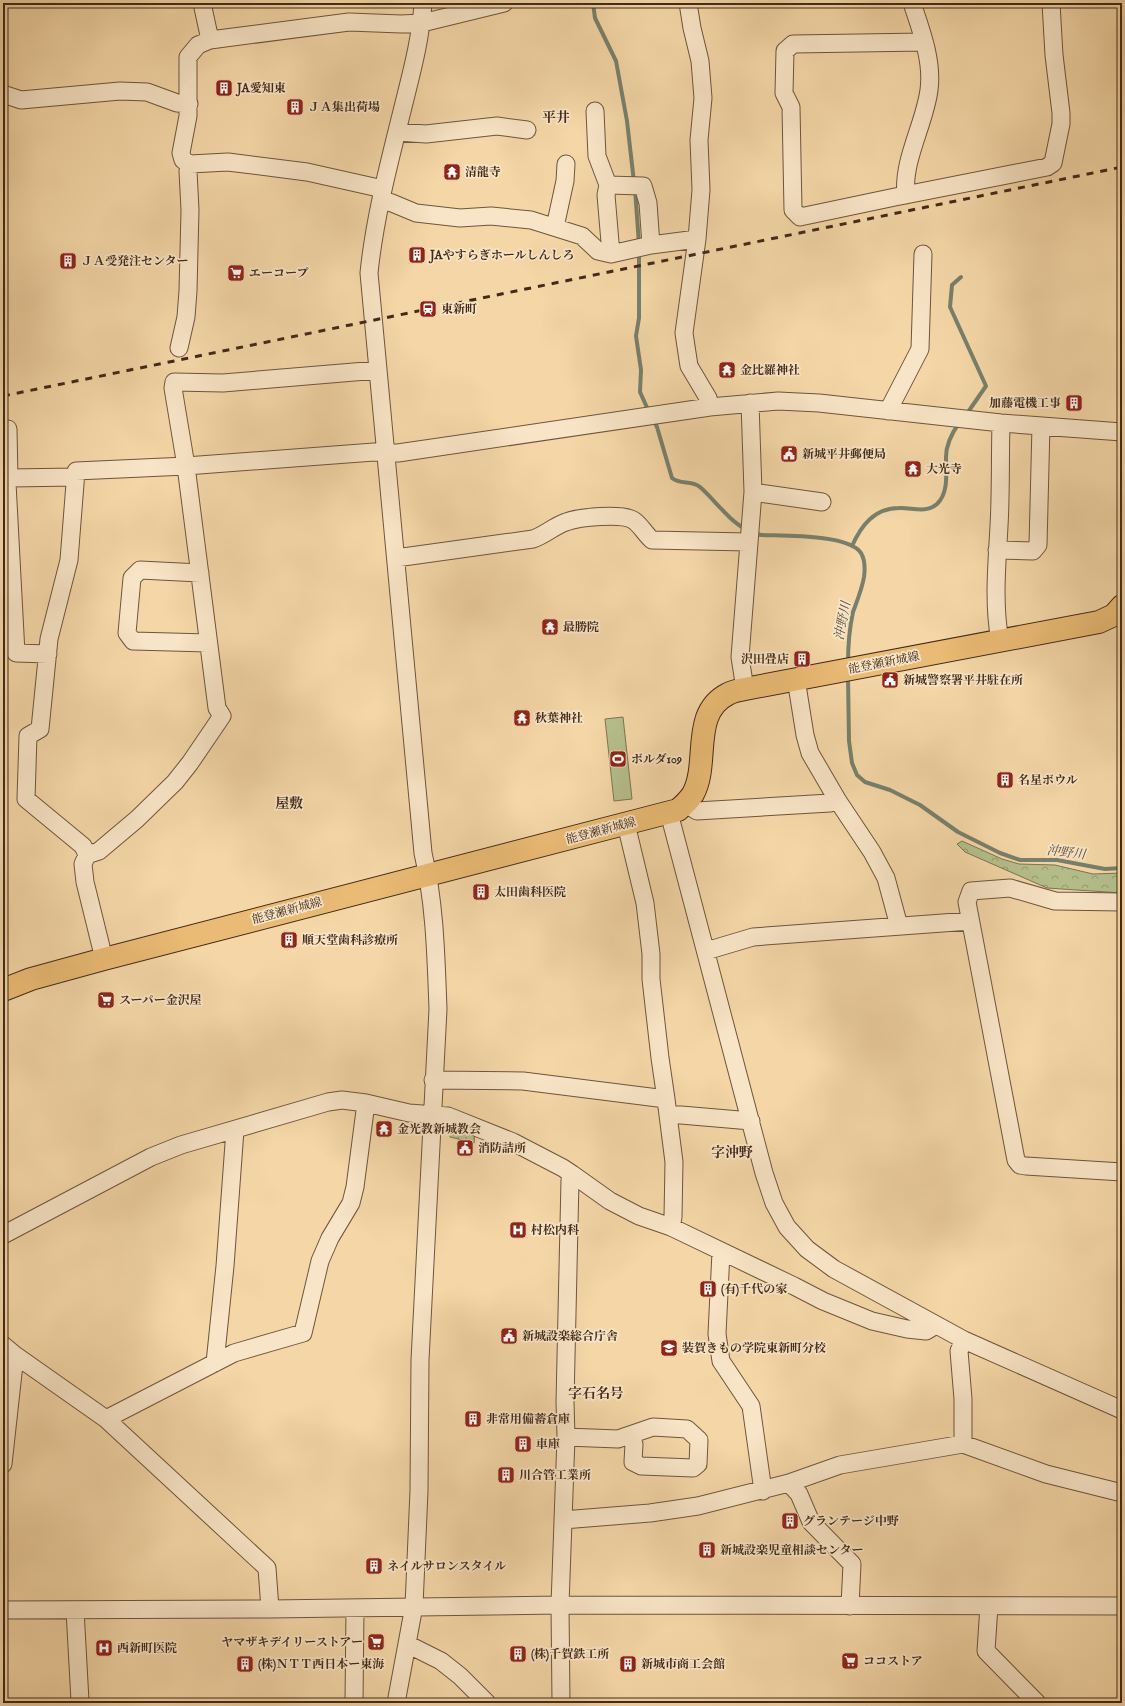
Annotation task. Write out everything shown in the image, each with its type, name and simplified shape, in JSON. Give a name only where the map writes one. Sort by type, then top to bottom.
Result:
[{"type":"main road","name":"能登瀬新城線","points":[[3,990],[31,979],[104,959],[626,824],[677,808],[693,793],[699,775],[703,734],[707,715],[716,702],[728,694],[745,688],[1099,622],[1119,613]]},
{"type":"street","points":[[202,3],[210,40]]},
{"type":"street","points":[[396,1703],[414,1606],[419,1491],[420,1360],[433,1080],[438,1009],[436,964],[428,875],[423,853],[369,273],[371,248],[382,194],[418,44],[422,23],[423,3]]},
{"type":"street","points":[[504,3],[422,23],[401,24],[349,22],[210,40],[198,44],[188,57],[189,104],[181,153],[183,160],[190,164],[228,162],[307,172],[382,194],[392,202],[416,213],[460,218],[491,216],[531,220],[582,236],[598,251],[611,254],[651,245],[697,239]]},
{"type":"street","points":[[688,3],[700,61],[703,98],[699,140],[701,190],[697,239],[684,333],[689,366],[708,398],[710,407]]},
{"type":"street","points":[[906,195],[905,186],[915,136],[930,89],[930,76],[924,42],[912,3]]},
{"type":"street","points":[[924,42],[793,44],[785,51],[784,93],[791,107],[793,210],[800,217],[1047,167],[1053,163],[1061,124],[1061,113],[1054,55],[1051,3]]},
{"type":"street","points":[[3,94],[21,100],[120,91],[147,92],[178,103],[189,104]]},
{"type":"street","points":[[595,111],[597,156],[608,185],[606,195],[611,254]]},
{"type":"street","points":[[397,132],[426,134],[497,126],[527,130]]},
{"type":"street","points":[[178,348],[186,317],[188,291],[190,210],[188,171],[190,164]]},
{"type":"street","points":[[555,227],[565,181],[566,164]]},
{"type":"street","points":[[608,185],[643,186],[648,203],[651,245]]},
{"type":"street","points":[[888,411],[920,349],[923,254]]},
{"type":"street","points":[[104,959],[85,882],[83,864],[87,855],[99,851],[137,819],[175,782],[222,716],[217,708],[186,466],[173,388],[174,382],[223,382],[378,370]]},
{"type":"street","points":[[87,855],[83,846],[26,799],[28,736],[40,729],[49,639],[68,560],[76,471],[186,466],[288,457],[374,452],[398,453],[710,407],[778,401],[819,403],[1001,423],[1122,432]]},
{"type":"street","points":[[745,688],[740,657],[753,492],[750,403]]},
{"type":"street","points":[[1000,641],[998,630],[996,572],[999,526],[1001,423]]},
{"type":"street","points":[[997,550],[1033,550],[1038,545],[1041,426]]},
{"type":"street","points":[[8,429],[9,478],[7,483],[16,653],[48,654]]},
{"type":"street","points":[[9,478],[76,476]]},
{"type":"street","points":[[753,492],[822,502]]},
{"type":"street","points":[[396,558],[533,539],[543,536],[564,522],[581,518],[627,516],[635,521],[645,534],[652,540],[748,542]]},
{"type":"street","points":[[200,573],[140,570],[132,578],[127,633],[133,641],[208,643]]},
{"type":"street","points":[[796,679],[805,735],[810,753],[838,801],[872,852],[886,878],[899,926]]},
{"type":"street","points":[[838,801],[830,804],[697,811],[677,808],[706,951],[764,1173],[774,1203],[787,1227],[807,1249],[834,1269],[964,1340],[1122,1410]]},
{"type":"street","points":[[626,824],[645,903],[651,954],[651,979],[674,1162],[671,1227]]},
{"type":"street","points":[[1122,902],[1055,901],[1010,888],[971,891],[967,902],[1016,1160],[1020,1165],[1026,1166],[1122,1172]]},
{"type":"street","points":[[706,951],[753,937],[970,921]]},
{"type":"street","points":[[433,1080],[523,1081],[667,1108],[681,1115],[751,1121]]},
{"type":"street","points":[[3,1235],[151,1157],[181,1145],[328,1102],[342,1100],[366,1103],[408,1113],[448,1116],[486,1130],[563,1168],[610,1200],[639,1216],[671,1227],[823,1301],[872,1321],[907,1329],[926,1331],[936,1325]]},
{"type":"street","points":[[106,1419],[234,1353],[303,1333],[320,1261],[330,1238],[351,1203],[355,1187],[366,1103]]},
{"type":"street","points":[[215,1363],[225,1266],[235,1130]]},
{"type":"street","points":[[561,1703],[560,1604],[566,1437],[565,1394],[569,1204],[570,1180],[572,1174]]},
{"type":"street","points":[[721,1252],[717,1334],[721,1361],[751,1406],[763,1491]]},
{"type":"street","points":[[963,1444],[963,1399],[959,1351],[964,1340]]},
{"type":"street","points":[[9,1350],[106,1419],[266,1568],[270,1609]]},
{"type":"street","points":[[3,1464],[9,1350]]},
{"type":"street","points":[[566,1437],[618,1439],[628,1436]]},
{"type":"street","points":[[563,1520],[682,1509],[763,1491],[840,1465],[963,1444],[1046,1474],[1122,1493]]},
{"type":"street","points":[[789,1483],[799,1494],[811,1522],[852,1564],[850,1606]]},
{"type":"street","points":[[3,1610],[270,1609],[560,1604],[1122,1606]]},
{"type":"street","points":[[988,1606],[986,1651],[1037,1703]]},
{"type":"street","points":[[354,1703],[355,1608]]},
{"type":"street","points":[[75,1610],[81,1703]]},
{"type":"street","points":[[407,1644],[441,1661],[460,1676],[487,1703]]},
{"type":"green space","name":"ボルダ109","points":[[623,717],[632,799],[614,801],[605,719]]},
{"type":"green space","points":[[962,841],[1002,859],[1019,864],[1055,865],[1093,874],[1122,873],[1122,893],[1047,888],[965,852],[957,844]]},
{"type":"green space","points":[[452,1126],[475,1133],[474,1143],[450,1137]]},
{"type":"waterway","points":[[593,3],[595,18],[616,61],[627,121],[634,182]]},
{"type":"waterway","points":[[635,189],[639,244]]},
{"type":"waterway","points":[[639,253],[639,318],[636,336],[641,370],[640,392],[649,412]]},
{"type":"waterway","name":"沖野川","points":[[961,277],[952,285],[950,307],[986,386],[966,415]]},
{"type":"waterway","points":[[653,419],[657,427],[672,478],[700,487],[728,516],[746,529]]},
{"type":"waterway","name":"沖野川","points":[[852,546],[864,525],[882,511],[899,508],[928,509],[937,504],[941,499],[945,488],[948,444],[959,423]]},
{"type":"waterway","name":"沖野川","points":[[754,533],[761,535],[799,536],[829,539],[843,542],[854,547],[861,553],[865,571],[861,590],[853,612],[849,638],[848,664]]},
{"type":"waterway","name":"沖野川","points":[[848,677],[849,741],[852,763],[857,775],[865,782],[890,790],[920,805],[958,832],[1000,853],[1020,860],[1057,860],[1105,869],[1122,868]]},
{"type":"railway","points":[[3,396],[1122,167]]},
{"type":"place","name":"JA愛知東","points":[[224,88]]},
{"type":"place","name":"ＪＡ集出荷場","points":[[295,107]]},
{"type":"place","name":"清龍寺","points":[[452,172]]},
{"type":"place","name":"JAやすらぎホールしんしろ","points":[[417,255]]},
{"type":"place","name":"ＪＡ受発注センター","points":[[68,261]]},
{"type":"place","name":"エーコープ","points":[[236,273]]},
{"type":"place","name":"東新町","points":[[428,309]]},
{"type":"place","name":"金比羅神社","points":[[727,370]]},
{"type":"place","name":"加藤電機工事","points":[[1074,403]]},
{"type":"place","name":"新城平井郵便局","points":[[789,454]]},
{"type":"place","name":"大光寺","points":[[913,469]]},
{"type":"place","name":"最勝院","points":[[550,627]]},
{"type":"place","name":"沢田畳店","points":[[802,659]]},
{"type":"place","name":"新城警察署平井駐在所","points":[[890,680]]},
{"type":"place","name":"秋葉神社","points":[[522,718]]},
{"type":"place","name":"ボルダ109","points":[[618,759]]},
{"type":"place","name":"名星ボウル","points":[[1005,780]]},
{"type":"place","name":"太田歯科医院","points":[[481,892]]},
{"type":"place","name":"順天堂歯科診療所","points":[[289,940]]},
{"type":"place","name":"スーパー金沢屋","points":[[106,1000]]},
{"type":"place","name":"金光教新城教会","points":[[384,1129]]},
{"type":"place","name":"消防詰所","points":[[465,1148]]},
{"type":"place","name":"村松内科","points":[[518,1230]]},
{"type":"place","name":"(有)千代の家","points":[[708,1289]]},
{"type":"place","name":"新城設楽総合庁舎","points":[[509,1336]]},
{"type":"place","name":"装賀きもの学院東新町分校","points":[[669,1348]]},
{"type":"place","name":"非常用備蓄倉庫","points":[[473,1419]]},
{"type":"place","name":"車庫","points":[[523,1444]]},
{"type":"place","name":"川合管工業所","points":[[506,1475]]},
{"type":"place","name":"グランテージ中野","points":[[790,1521]]},
{"type":"place","name":"新城設楽児童相談センター","points":[[707,1550]]},
{"type":"place","name":"ネイルサロンスタイル","points":[[374,1566]]},
{"type":"place","name":"ヤマザキデイリーストアー","points":[[376,1642]]},
{"type":"place","name":"西新町医院","points":[[104,1648]]},
{"type":"place","name":"(株)千賀鉄工所","points":[[518,1654]]},
{"type":"place","name":"ココストア","points":[[850,1661]]},
{"type":"place","name":"(株)ＮＴＴ西日本ー東海","points":[[245,1664]]},
{"type":"place","name":"新城市商工会館","points":[[628,1664]]},
{"type":"district","name":"平井","points":[[556,118]]},
{"type":"district","name":"屋敷","points":[[289,804]]},
{"type":"district","name":"字沖野","points":[[732,1153]]},
{"type":"district","name":"字石名号","points":[[596,1394]]}]
